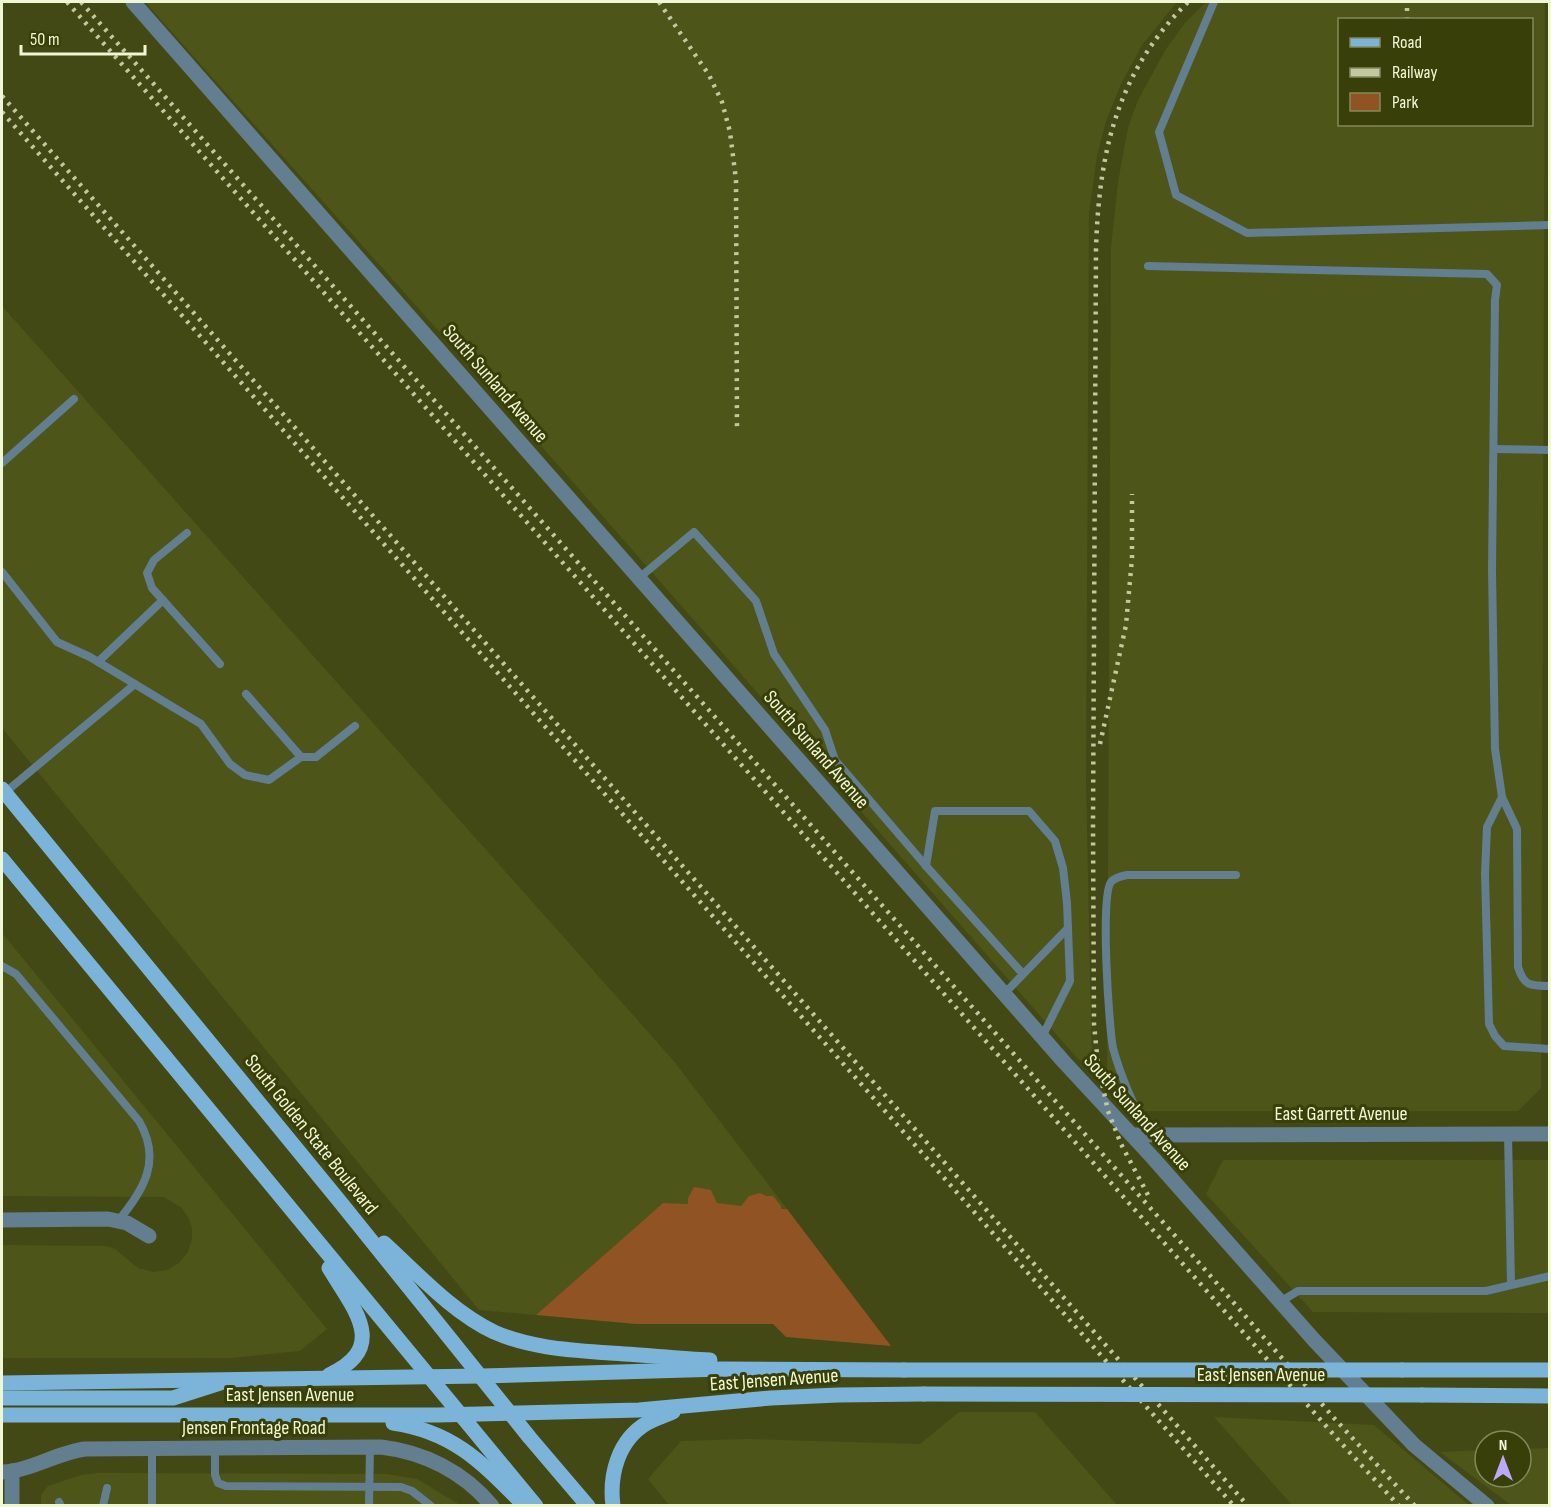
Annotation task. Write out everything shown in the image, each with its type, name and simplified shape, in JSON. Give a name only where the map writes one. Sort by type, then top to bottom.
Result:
[{"type":"main road","name":"South Golden State Boulevard","points":[[2,792],[588,1506]]},
{"type":"main road","points":[[2,859],[536,1506]]},
{"type":"main road","points":[[341,1203],[434,1290],[478,1323],[510,1338],[563,1349],[820,1368]]},
{"type":"main road","points":[[303,1224],[361,1324],[361,1344],[358,1355],[352,1363],[325,1377]]},
{"type":"main road","name":"East Jensen Avenue","points":[[2,1383],[429,1377],[820,1368],[1550,1370]]},
{"type":"main road","points":[[2,1398],[173,1398],[237,1378]]},
{"type":"main road","name":"East Jensen Avenue","points":[[2,1415],[511,1414],[639,1410],[726,1401],[838,1395],[1550,1396]]},
{"type":"main road","points":[[613,1506],[612,1482],[615,1464],[622,1448],[633,1434],[646,1424],[684,1407]]},
{"type":"main road","points":[[325,1415],[412,1426],[434,1433],[474,1456],[525,1506]]},
{"type":"street","name":"South Sunland Avenue","points":[[133,2],[1004,994],[1280,1302],[1414,1445],[1487,1506]]},
{"type":"street","name":"East Garrett Avenue","points":[[1132,1135],[1550,1134]]},
{"type":"street","points":[[2,1220],[118,1221],[139,1228],[149,1236]]},
{"type":"street","name":"Jensen Frontage Road","points":[[7,1472],[85,1449],[370,1447],[401,1449],[422,1455],[447,1468],[482,1494],[492,1506]]},
{"type":"street","points":[[7,1472],[12,1506]]},
{"type":"lane","points":[[1214,2],[1159,132],[1176,195],[1247,233],[1550,225]]},
{"type":"lane","points":[[1148,266],[1487,274],[1497,285],[1492,570],[1495,749],[1502,796],[1517,829],[1518,967],[1522,979],[1529,985],[1550,986]]},
{"type":"lane","points":[[2,463],[74,399]]},
{"type":"lane","points":[[1494,448],[1550,450]]},
{"type":"lane","points":[[639,578],[694,532],[756,601],[774,654],[825,730],[835,760],[1023,974]]},
{"type":"lane","points":[[187,533],[154,560],[147,573],[152,588],[220,664]]},
{"type":"lane","points":[[2,572],[57,642],[98,662],[201,724],[230,764],[245,776],[269,780],[301,757],[316,757],[355,726]]},
{"type":"lane","points":[[98,662],[163,600]]},
{"type":"lane","points":[[2,792],[135,684]]},
{"type":"lane","points":[[246,694],[301,757]]},
{"type":"lane","points":[[1502,796],[1487,827],[1485,874],[1489,1024],[1495,1036],[1504,1046],[1550,1048]]},
{"type":"lane","points":[[926,866],[935,811],[1029,811],[1055,841],[1063,868],[1070,981],[1042,1037]]},
{"type":"lane","points":[[1148,1135],[1111,1039],[1106,911],[1110,882],[1127,874],[1236,874]]},
{"type":"lane","points":[[1004,994],[1068,928]]},
{"type":"lane","points":[[2,966],[16,974],[145,1130],[150,1157],[144,1184],[135,1200],[118,1221]]},
{"type":"lane","points":[[1508,1134],[1511,1284]]},
{"type":"lane","points":[[1280,1302],[1298,1291],[1486,1291],[1550,1276]]},
{"type":"lane","points":[[369,1506],[370,1447]]},
{"type":"lane","points":[[215,1448],[215,1475],[218,1483],[226,1486],[401,1487],[412,1491],[430,1506]]},
{"type":"lane","points":[[152,1449],[152,1506]]},
{"type":"lane","points":[[103,1506],[107,1488]]},
{"type":"shaded area","points":[[145,2],[1177,2],[1142,45],[1121,84],[1106,121],[1097,156],[1089,213],[1086,782],[1092,1068],[1077,1058],[551,457]]},
{"type":"shaded area","points":[[1206,2],[1545,2],[1541,1088],[1518,1111],[1131,1111],[1107,1085],[1111,248],[1118,182],[1128,128],[1138,100],[1166,49],[1185,23]]},
{"type":"shaded area","points":[[2,306],[673,1060],[787,1209],[663,1203],[536,1315],[479,1310],[2,728]]},
{"type":"shaded area","points":[[2,933],[327,1329],[300,1351],[230,1358],[2,1358],[2,1245],[107,1246],[115,1249],[138,1268],[154,1272],[167,1270],[179,1263],[188,1252],[192,1239],[192,1228],[182,1208],[164,1197],[2,1196]]},
{"type":"shaded area","points":[[1223,1160],[1549,1160],[1549,1313],[1313,1312],[1206,1194]]},
{"type":"shaded area","points":[[959,1412],[1035,1412],[1117,1505],[669,1505],[648,1479],[681,1441],[746,1439],[920,1444]]},
{"type":"shaded area","points":[[1214,1417],[1374,1425],[1469,1505],[1292,1505]]},
{"type":"shaded area","points":[[1549,1448],[1549,1506],[1511,1505],[1490,1489],[1533,1489],[1533,1449]]},
{"type":"shaded area","points":[[1473,1451],[1473,1477],[1440,1452]]},
{"type":"shaded area","points":[[99,1473],[386,1474],[417,1479],[460,1505],[41,1506],[41,1495],[48,1486],[81,1475]]},
{"type":"green space","points":[[694,1187],[711,1190],[717,1203],[741,1206],[749,1196],[760,1193],[773,1196],[781,1209],[787,1209],[891,1346],[786,1337],[773,1324],[636,1324],[536,1315],[663,1203],[688,1204],[688,1198]]},
{"type":"railway","points":[[67,2],[1399,1506]]},
{"type":"railway","points":[[81,2],[1334,1418],[1415,1506]]},
{"type":"railway","points":[[659,2],[709,75],[722,102],[730,132],[736,180],[737,430]]},
{"type":"railway","points":[[1148,1195],[1121,1144],[1108,1111],[1098,1065],[1094,1024],[1096,249],[1102,179],[1116,115],[1128,85],[1144,56],[1188,2]]},
{"type":"railway","points":[[1407,2],[1407,18]]},
{"type":"railway","points":[[2,96],[1248,1506]]},
{"type":"railway","points":[[2,112],[1234,1506]]},
{"type":"railway","points":[[1100,744],[1126,625],[1132,558],[1132,494]]}]
